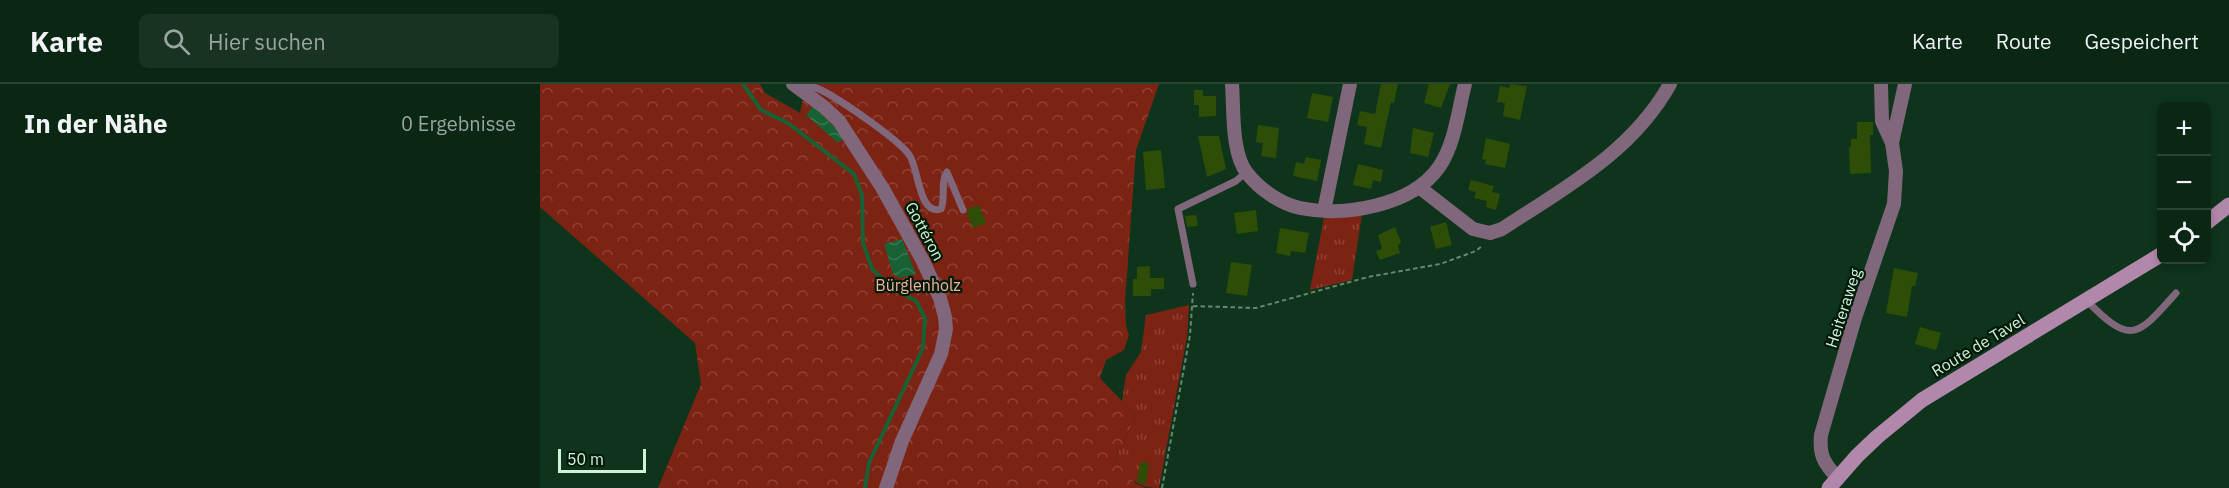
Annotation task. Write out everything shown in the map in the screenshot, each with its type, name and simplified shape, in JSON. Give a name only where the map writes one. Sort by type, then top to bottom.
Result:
[{"type":"main road","points":[[2211,219],[2229,205]]},
{"type":"main road","name":"Route de Tavel","points":[[1834,483],[1877,437],[1922,400],[2157,257]]},
{"type":"street","name":"Gottéron","points":[[793,84],[824,107],[838,121],[861,155],[883,189],[923,261],[940,298],[945,317],[946,329],[941,354],[902,441],[886,488]]},
{"type":"street","points":[[1232,84],[1236,148],[1246,172],[1274,197],[1298,208],[1324,211],[1362,208],[1397,200],[1419,188],[1438,167],[1449,148],[1465,84]]},
{"type":"street","points":[[1324,211],[1350,84]]},
{"type":"street","points":[[1419,188],[1473,229],[1490,233],[1502,229],[1611,156],[1650,117],[1670,84]]},
{"type":"street","points":[[1881,84],[1882,121],[1892,143]]},
{"type":"street","points":[[1892,143],[1905,84]]},
{"type":"street","name":"Heiteraweg","points":[[1834,483],[1820,453],[1821,435],[1855,318],[1894,204],[1896,171],[1892,143]]},
{"type":"lane","points":[[803,84],[819,88],[900,145],[913,161],[924,202],[933,210],[941,209],[944,203],[944,178],[947,172],[963,210]]},
{"type":"lane","points":[[1193,284],[1178,209],[1236,181],[1246,172]]},
{"type":"lane","points":[[2086,300],[2109,323],[2129,330],[2140,329],[2150,323],[2176,293]]},
{"type":"path","points":[[1162,488],[1193,305],[1256,308],[1368,277],[1440,264],[1476,250],[1489,241],[1490,233]]},
{"type":"green space","name":"Bürglenholz","points":[[540,84],[760,84],[765,93],[800,113],[805,89],[803,84],[1159,84],[1136,150],[1125,301],[1126,326],[1129,335],[1124,350],[1106,360],[1100,378],[1136,416],[1115,459],[1136,484],[1146,488],[658,488],[701,384],[695,343],[540,207]]},
{"type":"green space","points":[[1362,214],[1352,280],[1310,290],[1324,218]]},
{"type":"green space","points":[[1189,305],[1187,337],[1159,488],[1144,486],[1133,480],[1115,459],[1136,416],[1122,401],[1126,375],[1141,352],[1146,315]]},
{"type":"water","points":[[813,106],[845,137],[838,143],[806,115]]},
{"type":"water","points":[[902,239],[916,274],[899,278],[893,274],[884,244]]},
{"type":"building","points":[[1381,84],[1398,84],[1394,103],[1391,102],[1381,148],[1364,144],[1367,127],[1357,125],[1360,111],[1375,114]]},
{"type":"building","points":[[1429,84],[1450,84],[1441,108],[1424,103]]},
{"type":"building","points":[[1510,84],[1527,86],[1520,120],[1503,116],[1505,103],[1497,102],[1500,86],[1509,88]]},
{"type":"building","points":[[1194,90],[1203,90],[1203,96],[1216,96],[1216,116],[1199,117],[1199,105],[1194,105]]},
{"type":"building","points":[[1312,93],[1333,97],[1328,122],[1307,118]]},
{"type":"building","points":[[1857,122],[1873,122],[1873,135],[1870,135],[1871,173],[1850,174],[1849,147],[1851,147],[1851,139],[1857,139]]},
{"type":"building","points":[[1258,125],[1279,128],[1276,158],[1261,156],[1263,143],[1256,142]]},
{"type":"building","points":[[1413,128],[1434,133],[1428,157],[1410,153]]},
{"type":"building","points":[[1198,136],[1219,136],[1226,169],[1207,177]]},
{"type":"building","points":[[1486,138],[1510,144],[1505,168],[1485,164],[1486,160],[1482,159]]},
{"type":"building","points":[[1161,150],[1165,188],[1146,190],[1143,152]]},
{"type":"building","points":[[1306,157],[1321,160],[1317,181],[1293,176],[1296,162],[1304,164]]},
{"type":"building","points":[[1358,164],[1383,170],[1381,182],[1373,180],[1371,189],[1353,185]]},
{"type":"building","points":[[1471,180],[1494,186],[1492,192],[1500,194],[1496,210],[1486,207],[1487,201],[1474,198],[1476,192],[1468,190]]},
{"type":"building","points":[[979,205],[986,223],[973,228],[967,214],[968,209]]},
{"type":"building","points":[[1256,210],[1258,231],[1237,234],[1234,213]]},
{"type":"building","points":[[1196,215],[1198,226],[1187,227],[1185,216]]},
{"type":"building","points":[[1446,222],[1452,245],[1436,249],[1430,227]]},
{"type":"building","points":[[1395,227],[1401,242],[1398,246],[1400,253],[1380,260],[1376,251],[1382,249],[1378,235]]},
{"type":"building","points":[[1280,228],[1309,233],[1305,253],[1291,251],[1290,256],[1276,253]]},
{"type":"building","points":[[1231,262],[1252,265],[1247,296],[1226,293]]},
{"type":"building","points":[[1150,266],[1150,278],[1164,278],[1164,289],[1151,289],[1151,296],[1133,296],[1133,279],[1137,279],[1137,267]]},
{"type":"building","points":[[1894,268],[1918,273],[1915,286],[1912,286],[1907,317],[1886,313]]},
{"type":"building","points":[[1920,327],[1941,333],[1936,350],[1915,344]]},
{"type":"building","points":[[1140,462],[1149,463],[1146,484],[1137,482]]},
{"type":"waterway","points":[[743,84],[761,110],[788,123],[854,174],[862,195],[863,243],[872,269],[892,288],[916,301],[925,318],[923,348],[869,463],[865,488]]}]
